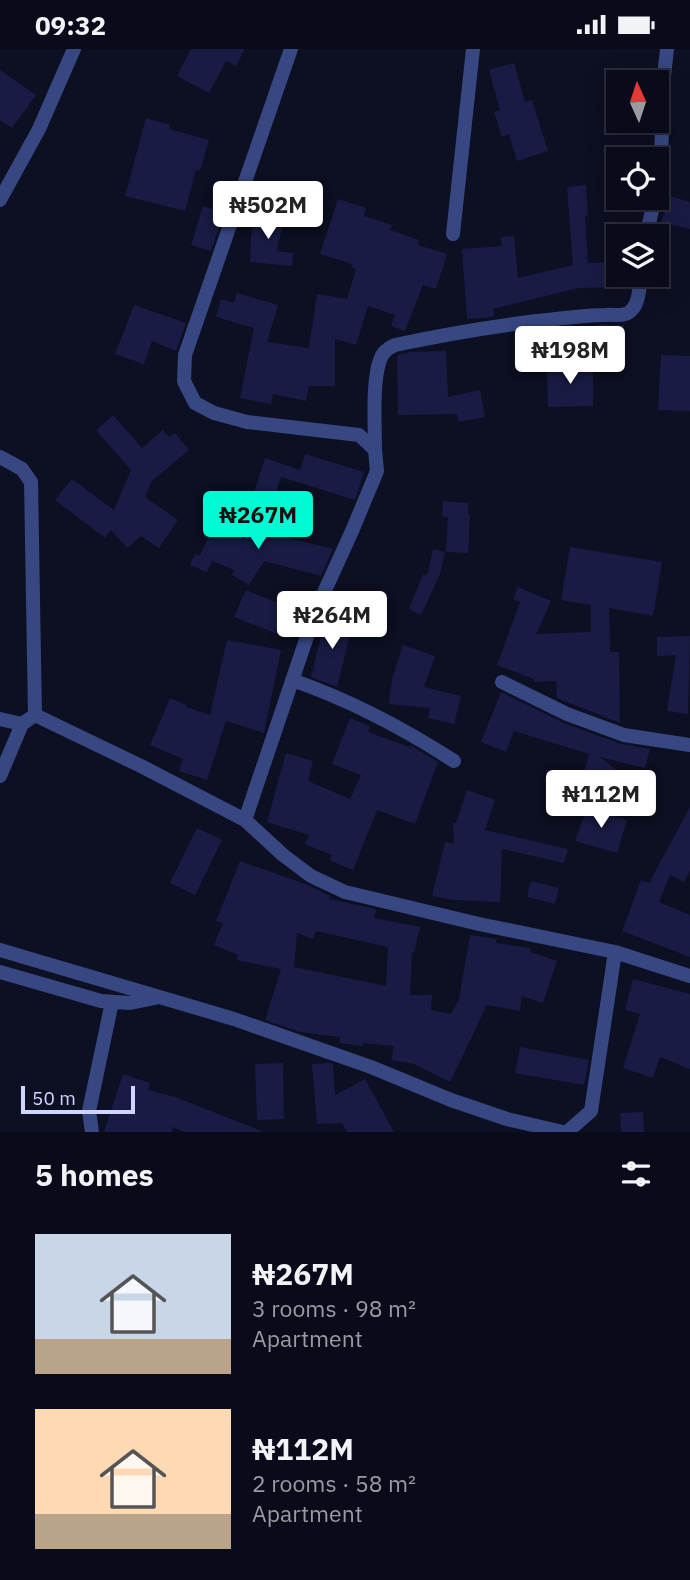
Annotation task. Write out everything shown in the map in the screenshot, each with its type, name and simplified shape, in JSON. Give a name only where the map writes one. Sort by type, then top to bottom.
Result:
[{"type":"street","points":[[0,200],[39,129],[74,49]]},
{"type":"street","points":[[291,49],[186,355],[184,381],[195,403],[214,413],[247,422],[359,435],[375,450]]},
{"type":"street","points":[[453,234],[473,49]]},
{"type":"street","points":[[661,147],[667,49]]},
{"type":"street","points":[[245,820],[316,610],[377,471],[377,378],[380,359],[387,349],[460,331],[606,314],[621,316],[637,303],[639,287]]},
{"type":"street","points":[[0,457],[22,469],[31,482],[35,715]]},
{"type":"street","points":[[292,680],[337,695],[420,739],[454,761]]},
{"type":"street","points":[[502,682],[567,714],[624,735],[690,745]]},
{"type":"street","points":[[0,776],[22,724],[35,715]]},
{"type":"street","points":[[35,715],[245,820],[283,855],[311,876],[345,892],[479,925],[615,952],[690,976]]},
{"type":"street","points":[[0,719],[22,724]]},
{"type":"street","points":[[0,950],[234,1019],[371,1067],[451,1100],[507,1119],[566,1132],[591,1111],[615,952]]},
{"type":"street","points":[[0,972],[101,1001],[130,1003],[158,998]]},
{"type":"street","points":[[92,1132],[89,1111],[111,1002]]},
{"type":"building","points":[[191,49],[245,49],[236,66],[226,61],[209,93],[177,76]]},
{"type":"building","points":[[514,63],[525,102],[532,100],[548,151],[517,161],[509,134],[502,137],[494,112],[500,110],[489,70]]},
{"type":"building","points":[[0,70],[36,95],[12,128],[0,120]]},
{"type":"building","points":[[146,118],[170,125],[169,129],[209,140],[200,171],[196,170],[185,211],[125,196]]},
{"type":"building","points":[[586,185],[588,263],[606,262],[606,287],[630,287],[578,288],[493,309],[494,317],[467,319],[462,249],[502,246],[501,237],[514,236],[518,278],[573,265],[567,187]]},
{"type":"building","points":[[670,196],[690,202],[690,229],[661,222],[665,210],[669,210]]},
{"type":"building","points":[[338,199],[366,208],[364,216],[392,225],[390,230],[419,240],[418,245],[447,254],[436,289],[423,285],[405,331],[391,326],[395,315],[368,306],[356,345],[335,339],[335,386],[309,386],[306,401],[273,394],[271,404],[240,398],[254,328],[216,317],[221,299],[234,303],[237,293],[278,305],[267,342],[309,348],[317,294],[347,299],[356,269],[351,267],[352,264],[320,254]]},
{"type":"building","points":[[203,206],[224,213],[211,251],[191,245]]},
{"type":"building","points":[[255,213],[284,218],[277,251],[293,253],[292,266],[250,262]]},
{"type":"building","points":[[134,305],[186,323],[176,351],[152,341],[144,364],[115,354]]},
{"type":"building","points":[[596,325],[624,325],[624,337],[596,338]]},
{"type":"building","points":[[446,351],[448,397],[480,390],[485,417],[458,422],[457,414],[398,415],[397,355]]},
{"type":"building","points":[[661,355],[690,356],[690,411],[658,410]]},
{"type":"building","points":[[593,366],[593,406],[548,407],[547,367]]},
{"type":"building","points":[[113,415],[142,448],[163,430],[169,437],[175,433],[189,450],[152,481],[145,497],[178,520],[159,548],[141,536],[127,548],[111,530],[105,538],[55,500],[72,479],[114,510],[131,470],[96,430]]},
{"type":"building","points":[[305,454],[364,472],[355,500],[281,477],[273,500],[254,493],[265,458],[300,470]]},
{"type":"building","points":[[443,501],[468,503],[468,553],[446,552],[448,517],[442,516]]},
{"type":"building","points":[[217,515],[257,532],[260,524],[275,530],[273,534],[333,549],[321,576],[264,561],[249,585],[232,575],[234,570],[212,561],[207,572],[190,565],[195,554],[200,556]]},
{"type":"building","points":[[570,547],[662,562],[653,616],[609,608],[610,652],[619,652],[620,723],[557,698],[556,681],[534,682],[534,679],[497,665],[520,602],[513,599],[518,587],[551,601],[536,634],[591,632],[591,605],[561,600]]},
{"type":"building","points":[[433,549],[445,552],[440,574],[421,615],[409,609],[423,574],[427,576]]},
{"type":"building","points":[[246,590],[301,612],[290,639],[234,617]]},
{"type":"building","points":[[326,617],[353,623],[337,687],[311,677]]},
{"type":"building","points":[[690,636],[688,714],[667,711],[676,655],[657,656],[657,637]]},
{"type":"building","points":[[227,640],[281,650],[264,733],[226,721],[207,780],[179,771],[183,759],[150,745],[170,698],[210,715]]},
{"type":"building","points":[[403,645],[435,656],[424,687],[461,696],[454,724],[428,718],[430,708],[389,704],[392,679]]},
{"type":"building","points":[[501,692],[564,723],[621,744],[650,749],[645,768],[600,757],[638,787],[615,815],[583,778],[589,754],[514,731],[506,752],[481,742]]},
{"type":"building","points":[[350,718],[370,726],[368,732],[409,747],[410,745],[438,762],[415,824],[377,810],[353,870],[329,860],[332,855],[305,844],[309,835],[267,822],[286,753],[313,761],[308,781],[350,799],[361,775],[332,764]]},
{"type":"building","points":[[467,790],[495,800],[485,830],[568,849],[564,863],[502,849],[500,902],[453,900],[432,896],[445,842],[454,844],[453,823],[456,823]]},
{"type":"building","points":[[587,807],[627,820],[617,853],[575,841]]},
{"type":"building","points":[[690,807],[690,871],[684,882],[670,875],[659,902],[690,915],[690,957],[622,931],[641,880],[649,883]]},
{"type":"building","points":[[197,828],[222,840],[195,895],[170,883]]},
{"type":"building","points":[[240,861],[308,885],[330,896],[329,899],[376,909],[374,918],[420,927],[414,953],[412,952],[410,995],[432,995],[431,1010],[451,1014],[459,999],[470,935],[497,939],[496,943],[530,948],[530,952],[557,961],[543,1003],[522,996],[520,1011],[487,1005],[450,1082],[414,1064],[391,1060],[394,1046],[340,1043],[340,1037],[300,1032],[265,1020],[281,969],[236,960],[238,955],[214,945],[223,923],[216,921]],"holes":[[[316,931],[388,947],[386,986],[294,967],[297,933],[313,939]]]},
{"type":"building","points":[[531,881],[559,888],[555,904],[527,897]]},
{"type":"building","points":[[633,979],[690,994],[690,1069],[660,1057],[653,1078],[623,1068],[640,1014],[625,1010]]},
{"type":"building","points":[[520,1047],[589,1060],[584,1085],[515,1073]]},
{"type":"building","points":[[283,1063],[284,1119],[257,1120],[255,1064]]},
{"type":"building","points":[[312,1064],[333,1064],[335,1095],[365,1079],[394,1132],[347,1132],[342,1123],[317,1124]]},
{"type":"building","points":[[123,1074],[150,1083],[148,1090],[175,1097],[264,1132],[185,1132],[173,1127],[172,1132],[104,1132]]},
{"type":"building","points":[[643,1112],[644,1132],[621,1132],[620,1113]]}]
